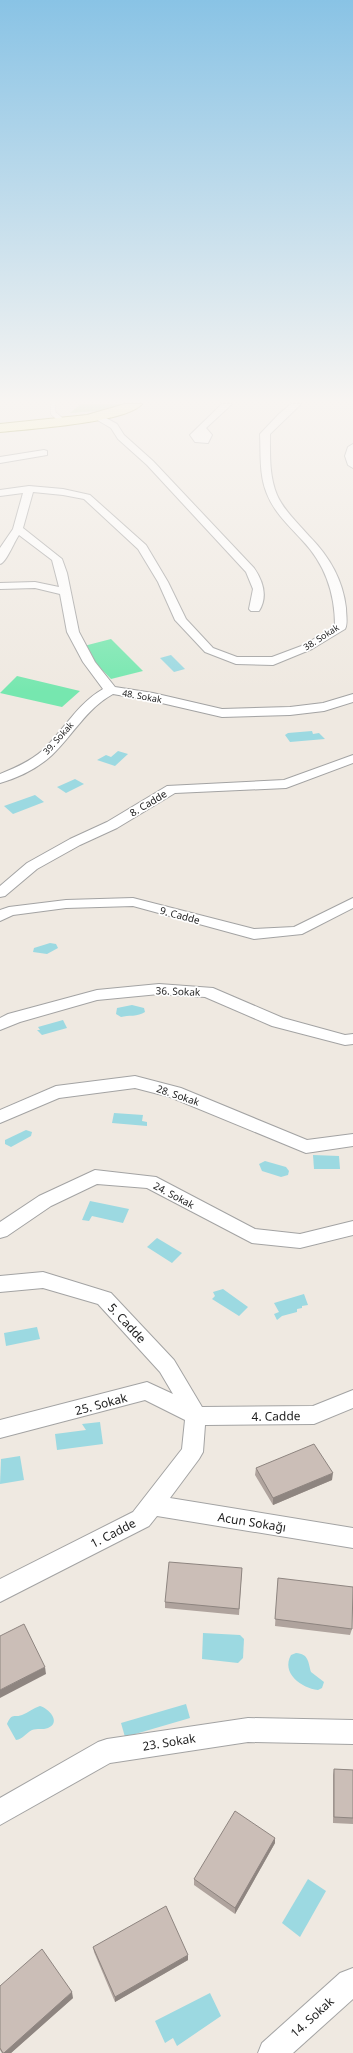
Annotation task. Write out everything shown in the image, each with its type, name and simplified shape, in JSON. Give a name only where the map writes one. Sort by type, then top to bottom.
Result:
[{"type":"street","points":[[0,561],[7,544],[18,529],[26,500]]},
{"type":"street","name":"38. Sokak","points":[[89,500],[142,547],[163,582],[181,620],[210,650],[236,660],[273,661],[308,647],[341,627],[342,610],[334,581],[318,552],[289,522],[275,500]]},
{"type":"street","points":[[184,500],[250,570],[258,585],[258,600],[255,609]]},
{"type":"street","name":"48. Sokak","points":[[18,529],[57,559],[73,632],[80,648],[102,681],[111,690],[153,697],[222,713],[290,711],[324,707],[353,698]]},
{"type":"street","points":[[0,586],[35,585],[65,592]]},
{"type":"street","name":"39. Sokak","points":[[0,779],[14,774],[47,753],[85,707],[98,696],[111,690]]},
{"type":"street","name":"8. Cadde","points":[[2,893],[32,866],[75,842],[112,825],[172,789],[226,788],[286,784],[353,759]]},
{"type":"street","name":"9. Cadde","points":[[0,916],[10,911],[66,904],[133,902],[254,934],[297,931],[353,902]]},
{"type":"street","name":"36. Sokak","points":[[0,1025],[14,1018],[97,995],[159,989],[207,992],[278,1022],[344,1040],[353,1038]]},
{"type":"street","name":"28. Sokak","points":[[0,1117],[56,1092],[135,1082],[175,1092],[306,1147],[353,1140]]},
{"type":"street","name":"24. Sokak","points":[[0,1231],[45,1201],[95,1177],[150,1182],[252,1236],[300,1241],[353,1228]]},
{"type":"street","name":"5. Cadde","points":[[0,1284],[43,1280],[104,1298],[167,1366],[196,1416]]},
{"type":"street","name":"25. Sokak","points":[[0,1429],[147,1391],[196,1416]]},
{"type":"street","name":"4. Cadde","points":[[196,1416],[314,1415],[353,1399]]},
{"type":"street","name":"1. Cadde","points":[[0,1591],[141,1519],[192,1452],[196,1416]]},
{"type":"street","name":"Acun Sokağı","points":[[152,1505],[353,1538]]},
{"type":"street","name":"23. Sokak","points":[[0,1812],[107,1751],[248,1730],[353,1732]]},
{"type":"street","name":"14. Sokak","points":[[272,2053],[353,1982]]},
{"type":"green space","points":[[111,639],[143,671],[111,679],[80,647]]},
{"type":"green space","points":[[17,676],[80,691],[62,707],[0,693]]},
{"type":"water","points":[[171,655],[185,669],[174,672],[160,658]]},
{"type":"water","points":[[312,731],[313,734],[319,733],[325,739],[290,742],[285,735],[288,733]]},
{"type":"water","points":[[118,751],[128,754],[115,766],[97,760],[106,755],[111,757]]},
{"type":"water","points":[[75,779],[84,784],[66,793],[57,787]]},
{"type":"water","points":[[35,795],[44,802],[13,814],[4,806]]},
{"type":"water","points":[[50,943],[56,944],[58,948],[47,954],[33,952],[34,948]]},
{"type":"water","points":[[132,1005],[144,1008],[145,1012],[139,1015],[121,1017],[116,1014],[117,1008]]},
{"type":"water","points":[[63,1020],[67,1028],[42,1035],[37,1030],[40,1030],[38,1027]]},
{"type":"water","points":[[114,1113],[143,1115],[142,1121],[147,1122],[147,1126],[112,1123]]},
{"type":"water","points":[[26,1130],[32,1132],[31,1136],[11,1147],[5,1144],[5,1140]]},
{"type":"water","points":[[313,1155],[339,1156],[340,1169],[314,1169]]},
{"type":"water","points":[[265,1161],[286,1167],[289,1171],[288,1175],[281,1177],[262,1171],[259,1164]]},
{"type":"water","points":[[90,1201],[129,1209],[123,1223],[92,1216],[89,1221],[82,1220]]},
{"type":"water","points":[[157,1238],[182,1253],[172,1263],[147,1247]]},
{"type":"water","points":[[223,1289],[248,1307],[239,1316],[212,1299],[215,1296],[213,1292]]},
{"type":"water","points":[[304,1294],[308,1305],[302,1306],[302,1308],[297,1309],[297,1312],[282,1316],[277,1320],[274,1314],[279,1312],[274,1303]]},
{"type":"water","points":[[37,1327],[40,1339],[6,1346],[4,1333]]},
{"type":"water","points":[[100,1422],[103,1444],[57,1450],[55,1434],[86,1430],[82,1424]]},
{"type":"water","points":[[20,1456],[24,1480],[0,1484],[1,1459]]},
{"type":"water","points":[[203,1633],[240,1635],[244,1639],[243,1658],[238,1663],[202,1659]]},
{"type":"water","points":[[296,1653],[306,1657],[311,1672],[324,1682],[322,1688],[318,1690],[312,1689],[299,1683],[294,1678],[289,1668],[289,1662],[291,1655]]},
{"type":"water","points":[[186,1704],[190,1718],[125,1737],[121,1723]]},
{"type":"water","points":[[40,1706],[50,1712],[54,1719],[52,1725],[46,1729],[32,1730],[16,1740],[7,1724],[10,1718],[24,1714]]},
{"type":"water","points":[[308,1879],[326,1891],[300,1937],[282,1923]]},
{"type":"water","points":[[210,1993],[221,2016],[177,2046],[173,2038],[165,2043],[155,2021]]},
{"type":"building","points":[[314,1444],[333,1473],[273,1498],[256,1468]]},
{"type":"building","points":[[169,1562],[242,1568],[239,1609],[165,1602]]},
{"type":"building","points":[[278,1578],[353,1587],[352,1629],[275,1619]]},
{"type":"building","points":[[24,1624],[45,1667],[0,1690],[0,1636]]},
{"type":"building","points":[[334,1769],[353,1770],[353,1818],[334,1817]]},
{"type":"building","points":[[235,1811],[275,1838],[235,1908],[194,1879]]},
{"type":"building","points":[[166,1906],[188,1955],[115,1997],[93,1947]]},
{"type":"building","points":[[42,1949],[72,1992],[3,2053],[0,2048],[0,1986]]}]
